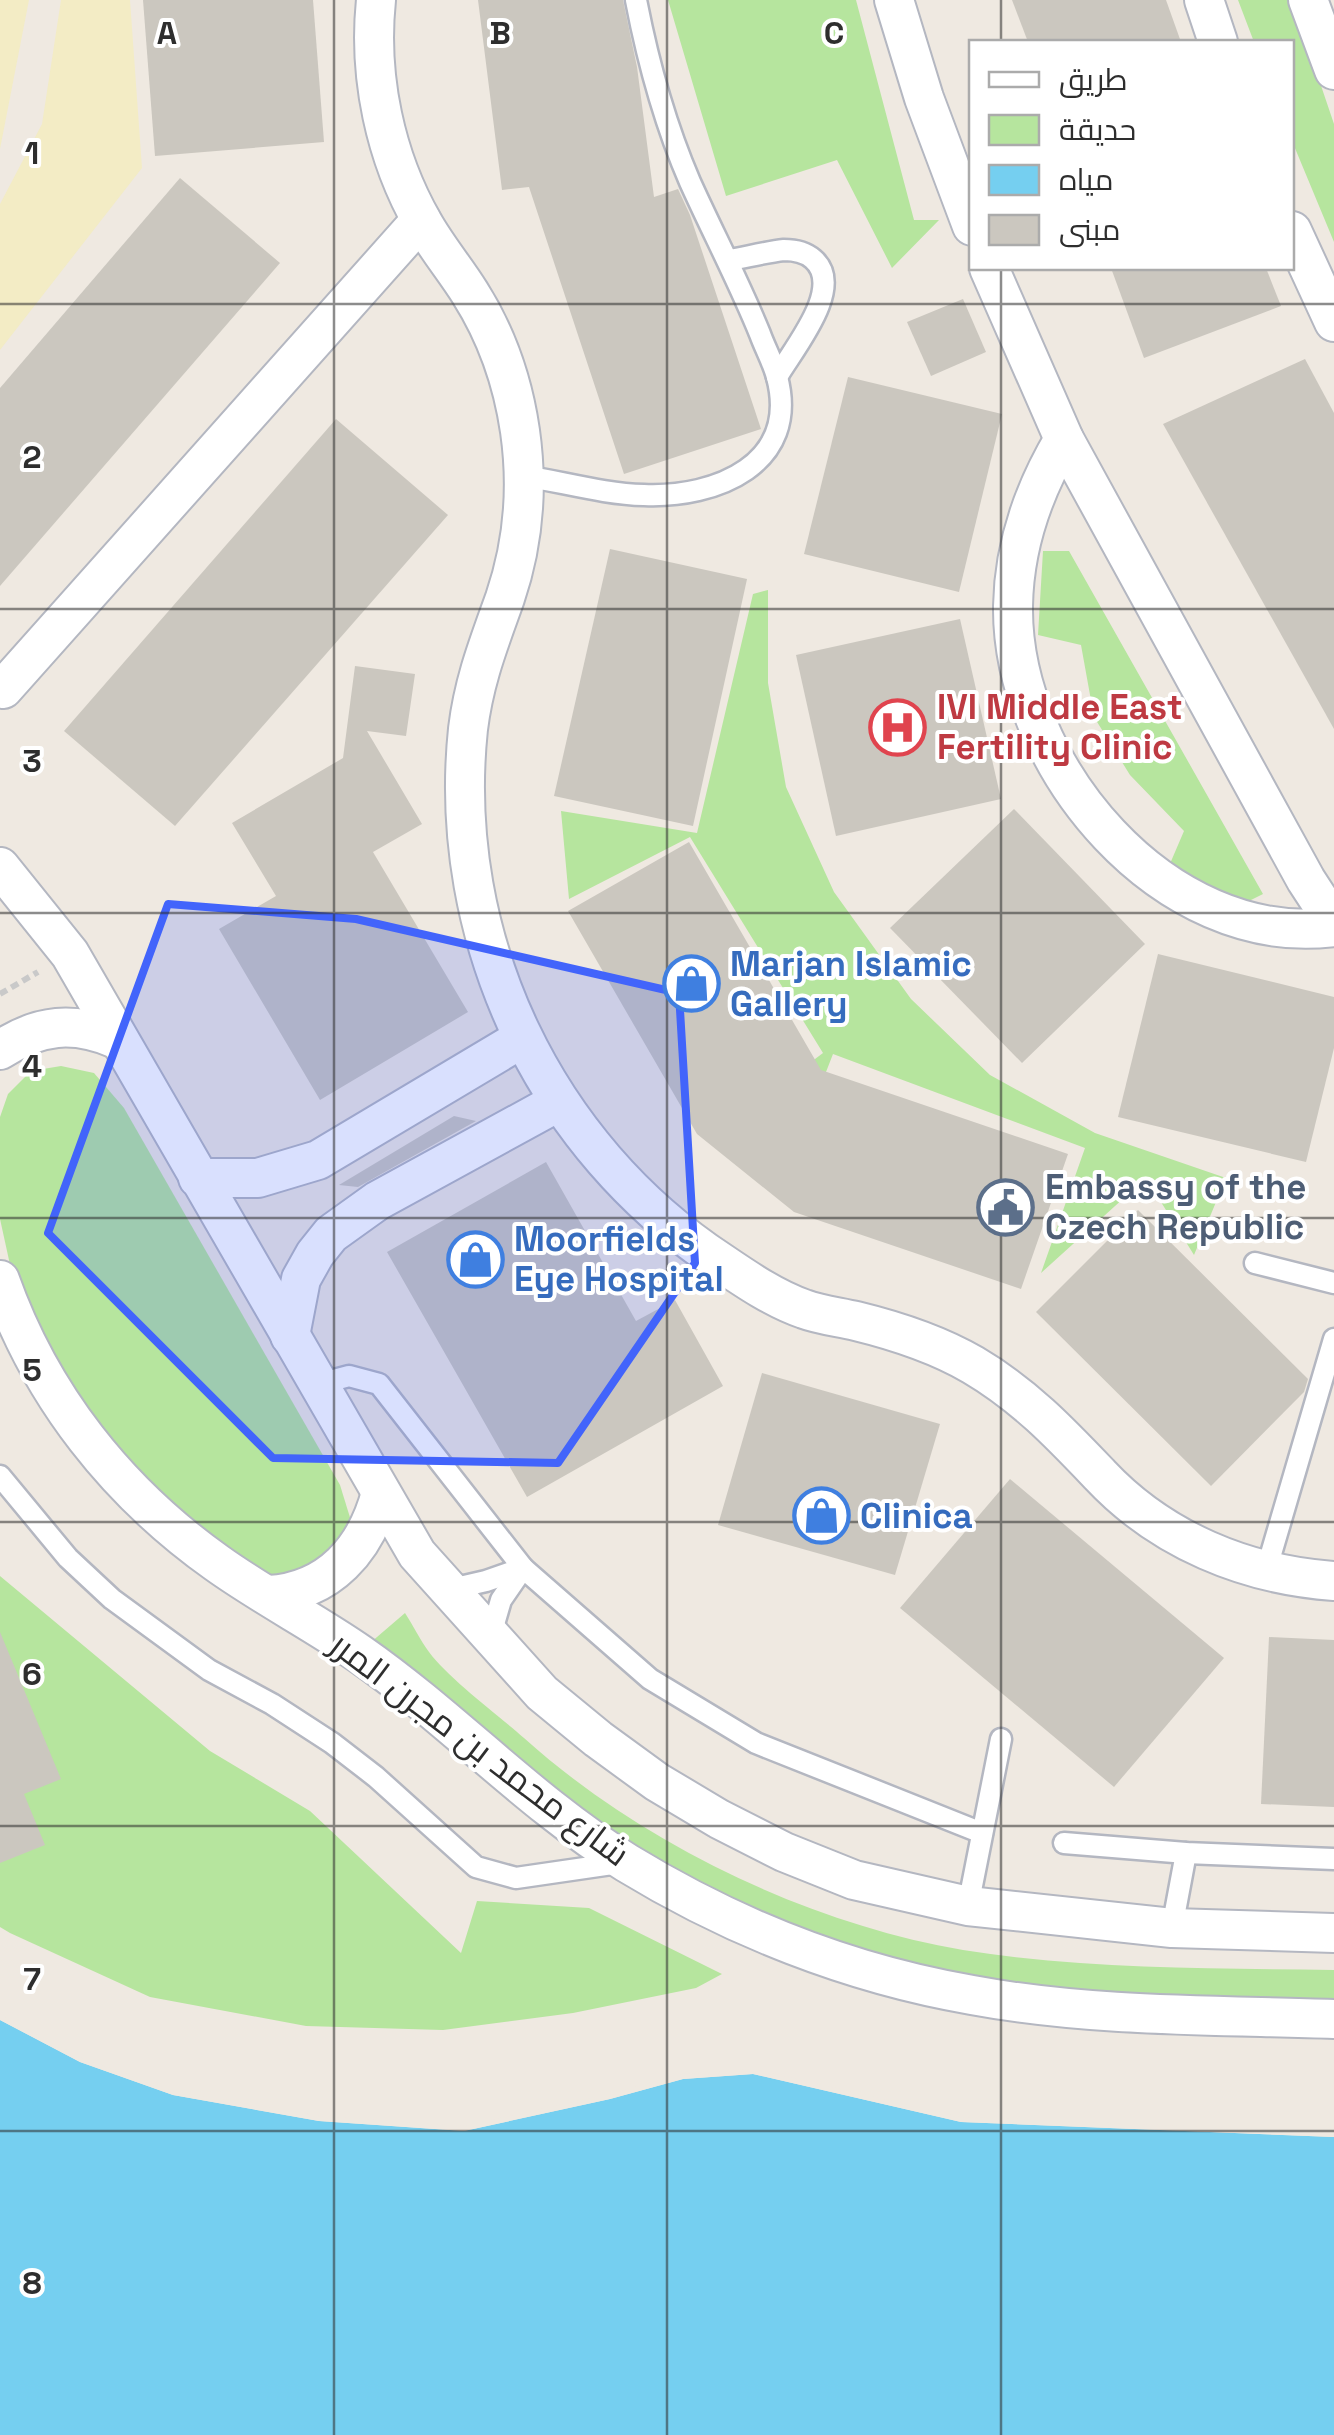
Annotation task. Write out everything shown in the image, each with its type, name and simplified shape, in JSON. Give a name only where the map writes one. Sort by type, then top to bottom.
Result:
[{"type":"street","points":[[376,0],[380,104],[402,181],[421,220],[491,332],[519,428],[524,476],[521,525],[514,563],[478,676],[469,720],[465,778],[468,853],[476,898],[521,1038],[558,1102],[620,1178],[657,1215],[750,1282],[805,1310],[883,1328],[958,1356],[1034,1406],[1136,1508],[1175,1535],[1217,1556],[1266,1572],[1334,1581]]},
{"type":"street","points":[[894,0],[924,98],[969,218]]},
{"type":"street","points":[[1204,0],[1217,40]]},
{"type":"street","points":[[1317,8],[1334,70]]},
{"type":"street","points":[[4,689],[421,220]]},
{"type":"street","points":[[1294,235],[1334,322]]},
{"type":"street","points":[[991,270],[1064,440],[1334,925],[1290,929],[1268,926],[1197,900],[1142,864],[1104,828],[1057,763],[1025,689],[1016,650],[1013,607],[1016,564],[1026,522],[1035,494],[1064,440]]},
{"type":"street","points":[[0,868],[26,895],[70,954],[417,1554],[542,1693],[598,1740],[719,1819],[784,1852],[854,1880],[968,1906],[1172,1928],[1334,1933]]},
{"type":"street","points":[[0,1050],[42,1028],[92,1029],[116,1039]]},
{"type":"street","points":[[198,1178],[258,1178],[318,1160],[521,1038]]},
{"type":"street","points":[[290,1336],[302,1279],[314,1254],[331,1234],[378,1201],[558,1102]]},
{"type":"street","name":"شارع محمد بن مجرن المرر","points":[[0,1280],[35,1361],[64,1409],[97,1454],[176,1533],[382,1669],[545,1806],[626,1862],[696,1901],[768,1935],[902,1980],[972,1995],[1112,2011],[1334,2019]]},
{"type":"street","name":"شارع محمد بن مجرن المرر","points":[[270,1595],[292,1594],[334,1573],[364,1538],[381,1493]]},
{"type":"lane","points":[[524,476],[646,496],[705,488],[759,462],[772,445],[779,424],[777,377],[730,260],[690,181],[667,123],[636,0]]},
{"type":"lane","points":[[730,260],[799,251],[812,257],[821,268],[825,278],[822,301],[777,377]]},
{"type":"lane","points":[[1255,1262],[1334,1284]]},
{"type":"lane","points":[[1266,1572],[1334,1340]]},
{"type":"lane","points":[[318,1384],[349,1376],[379,1384],[523,1568],[650,1678],[756,1743],[982,1833]]},
{"type":"lane","points":[[0,1476],[58,1546],[112,1599],[209,1670],[332,1743],[476,1867],[516,1878],[626,1862]]},
{"type":"lane","points":[[447,1590],[523,1568]]},
{"type":"lane","points":[[490,1638],[502,1600],[523,1568]]},
{"type":"lane","points":[[968,1906],[1002,1738]]},
{"type":"lane","points":[[1064,1843],[1334,1859]]},
{"type":"lane","points":[[1172,1928],[1186,1853]]},
{"type":"highlighted area","points":[[168,904],[356,919],[679,993],[695,1263],[558,1463],[273,1458],[48,1233]]},
{"type":"green space","points":[[668,0],[856,0],[914,220],[939,220],[892,268],[837,160],[726,196]]},
{"type":"green space","points":[[1238,0],[1292,0],[1334,124],[1334,242],[1294,146],[1294,40],[1253,40]]},
{"type":"green space","points":[[1043,551],[1069,551],[1263,894],[1235,908],[1169,866],[1184,831],[1130,775],[1094,717],[1081,645],[1038,635]]},
{"type":"green space","points":[[768,590],[768,683],[786,787],[834,892],[911,999],[990,1075],[1095,1133],[1226,1178],[1194,1255],[1146,1178],[1041,1273],[1085,1148],[833,1054],[803,1131],[767,1095],[823,1053],[690,837],[569,899],[561,811],[697,833],[753,594]]},
{"type":"green space","points":[[61,1066],[94,1073],[124,1108],[340,1485],[352,1524],[347,1559],[264,1592],[118,1474],[18,1301],[0,1219],[0,1117],[8,1094],[31,1071]]},
{"type":"green space","points":[[0,1576],[210,1751],[310,1811],[461,1953],[477,1901],[589,1908],[722,1974],[696,1988],[573,2013],[443,2030],[306,2026],[150,1997],[10,1933],[0,1927]]},
{"type":"green space","points":[[405,1613],[429,1652],[448,1673],[570,1776],[674,1845],[787,1899],[904,1937],[1009,1957],[1148,1967],[1334,1970],[1334,2008],[955,1984],[719,1912],[356,1655]]},
{"type":"sand","points":[[0,0],[29,0],[0,149]]},
{"type":"sand","points":[[61,0],[130,0],[142,168],[0,350],[0,204],[42,124]]},
{"type":"water","points":[[0,2020],[80,2062],[173,2095],[319,2121],[464,2131],[683,2079],[753,2074],[961,2122],[1334,2137],[1334,2435],[0,2435]]},
{"type":"pier","points":[[0,2015],[82,2058],[174,2091],[320,2116],[463,2126],[682,2074],[753,2069],[962,2117],[1334,2132],[1334,2137],[961,2122],[753,2074],[683,2079],[464,2131],[319,2121],[173,2095],[80,2062],[0,2020]]},
{"type":"building","points":[[143,0],[313,0],[324,142],[155,156]]},
{"type":"building","points":[[478,0],[623,0],[637,67],[654,197],[678,189],[690,215],[761,429],[624,474],[529,187],[502,190]]},
{"type":"building","points":[[1012,0],[1166,0],[1180,40],[1027,40]]},
{"type":"building","points":[[180,178],[280,263],[0,586],[0,388]]},
{"type":"building","points":[[1112,270],[1267,270],[1281,306],[1144,358]]},
{"type":"building","points":[[963,299],[986,352],[931,376],[907,322]]},
{"type":"building","points":[[1305,359],[1334,413],[1334,729],[1163,424]]},
{"type":"building","points":[[848,377],[1002,414],[959,592],[804,554]]},
{"type":"building","points":[[336,419],[448,515],[175,826],[64,731]]},
{"type":"building","points":[[610,549],[747,579],[693,826],[554,796]]},
{"type":"building","name":"IVI Middle East Fertility Clinic","points":[[960,619],[1001,799],[836,836],[796,655]]},
{"type":"building","points":[[355,666],[415,674],[406,736],[367,731],[422,824],[373,852],[468,1012],[320,1100],[219,929],[276,896],[232,823],[343,758]]},
{"type":"building","points":[[1014,809],[1145,944],[1022,1063],[890,928]]},
{"type":"building","points":[[689,842],[821,1070],[1068,1154],[1021,1289],[794,1212],[697,1134],[568,911]]},
{"type":"building","points":[[1158,954],[1334,997],[1334,1048],[1306,1162],[1118,1117]]},
{"type":"building","points":[[454,1116],[476,1121],[358,1187],[339,1185]]},
{"type":"building","points":[[546,1162],[636,1321],[675,1300],[723,1386],[527,1497],[387,1252]]},
{"type":"building","points":[[1138,1210],[1308,1379],[1304,1392],[1211,1486],[1036,1312]]},
{"type":"building","points":[[762,1373],[940,1424],[895,1575],[718,1525]]},
{"type":"building","points":[[1010,1479],[1224,1658],[1114,1787],[900,1608]]},
{"type":"building","points":[[0,1632],[61,1779],[24,1794],[45,1845],[0,1863]]},
{"type":"building","points":[[1269,1637],[1334,1640],[1334,1807],[1261,1804]]},
{"type":"place","name":"IVI Middle East Fertility Clinic","points":[[898,727]]},
{"type":"place","name":"Marjan Islamic Gallery","points":[[691,984]]},
{"type":"place","name":"Embassy of the Czech Republic","points":[[1006,1207]]},
{"type":"place","name":"Moorfields Eye Hospital","points":[[475,1259]]},
{"type":"place","name":"Clinica","points":[[821,1516]]}]
